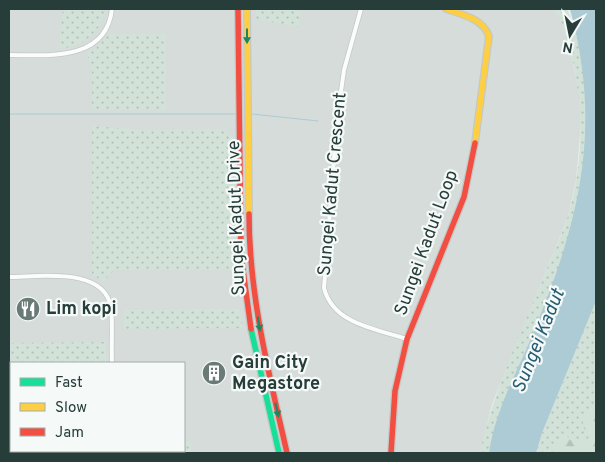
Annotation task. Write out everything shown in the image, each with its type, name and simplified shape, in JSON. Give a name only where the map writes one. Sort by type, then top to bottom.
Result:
[{"type":"main road","name":"Sungei Kadut Drive","points":[[238,9],[241,255],[254,348],[278,453]]},
{"type":"main road","name":"Sungei Kadut Drive","points":[[247,9],[249,256],[262,345],[288,453]]},
{"type":"main road","points":[[238,18],[240,12],[247,9]]},
{"type":"main road","name":"Sungei Kadut Loop","points":[[391,453],[396,391],[407,339],[464,197],[474,153],[489,45],[490,36],[486,26],[478,20],[446,9]]},
{"type":"street","points":[[9,54],[57,55],[81,51],[101,35],[109,21],[112,9]]},
{"type":"street","name":"Sungei Kadut Crescent","points":[[361,9],[344,70],[337,120],[324,288],[329,302],[339,314],[407,339]]},
{"type":"street","points":[[9,277],[69,277],[90,280],[104,292],[110,307],[112,362]]},
{"type":"shaded area","points":[[9,9],[555,9],[566,32],[579,92],[581,122],[576,180],[568,216],[492,404],[480,453],[9,453]]},
{"type":"green space","points":[[63,9],[106,9],[95,32],[83,42],[59,49]]},
{"type":"green space","points":[[256,9],[301,9],[298,27],[256,19]]},
{"type":"green space","points":[[555,9],[567,9],[581,55],[589,103],[593,103],[593,138],[589,171],[573,234],[550,295],[503,404],[494,428],[489,453],[480,453],[499,387],[562,232],[574,190],[580,138],[580,111],[572,59],[565,33]]},
{"type":"green space","points":[[109,34],[166,34],[166,110],[92,110],[92,71],[87,54],[95,49]]},
{"type":"green space","points":[[92,126],[140,130],[224,129],[233,138],[235,270],[114,270],[104,281],[92,275]]},
{"type":"green space","points":[[596,301],[596,403],[583,423],[590,431],[588,441],[574,441],[565,436],[556,448],[558,453],[536,453],[542,433]]},
{"type":"green space","points":[[240,309],[243,328],[124,329],[124,310]]},
{"type":"green space","points":[[106,342],[106,362],[13,362],[10,343]]},
{"type":"green space","points":[[596,403],[596,453],[557,453],[556,448],[564,436],[574,441],[588,441],[590,431],[584,429],[583,423]]},
{"type":"green space","points":[[185,441],[191,441],[191,453],[66,453],[185,452]]},
{"type":"water","name":"Sungei Kadut","points":[[570,9],[596,9],[596,301],[542,433],[536,453],[489,453],[499,413],[544,307],[559,265],[580,183],[585,142],[585,100],[580,56]]},
{"type":"waterway","points":[[9,114],[238,114]]},
{"type":"waterway","points":[[252,114],[318,121]]},
{"type":"traffic: fast","points":[[251,329],[279,453]]},
{"type":"traffic: slow","points":[[247,9],[249,214]]},
{"type":"traffic: slow","points":[[446,9],[477,21],[489,36],[475,143]]},
{"type":"traffic: jam","points":[[238,9],[241,255],[251,329]]},
{"type":"traffic: jam","points":[[391,453],[395,391],[407,339],[464,197],[475,143]]},
{"type":"traffic: jam","points":[[249,214],[252,275],[256,305],[287,453]]},
{"type":"place","name":"Lim kopi","points":[[28,309]]},
{"type":"place","name":"Gain City Megastore","points":[[214,373]]}]
